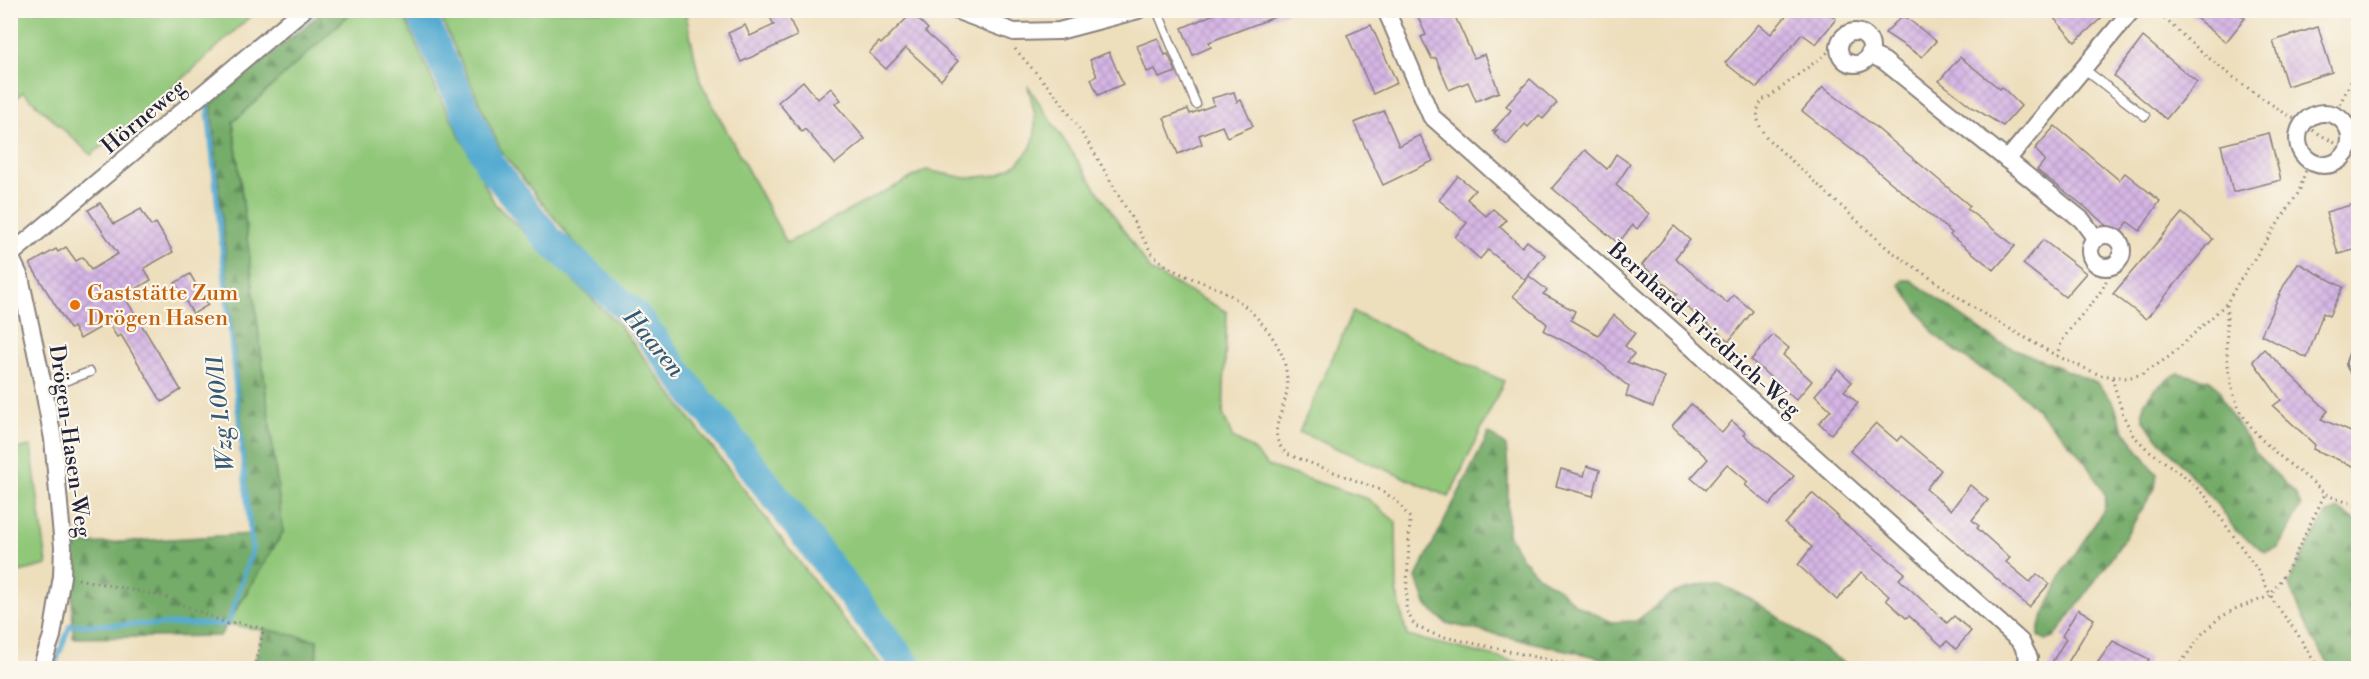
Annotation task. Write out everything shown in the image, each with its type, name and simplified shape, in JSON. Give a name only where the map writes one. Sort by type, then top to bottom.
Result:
[{"type":"street","name":"Hörneweg","points":[[10,256],[58,209],[303,10]]},
{"type":"street","points":[[955,10],[960,14],[1014,32],[1059,32],[1138,10]]},
{"type":"street","name":"Bernhard-Friedrich-Weg","points":[[1386,10],[1431,116],[1740,389],[2021,642],[2026,663]]},
{"type":"street","points":[[2007,160],[2135,10],[2145,10]]},
{"type":"street","points":[[1850,32],[1856,32],[1869,40],[1869,54],[1863,61],[1853,63],[1844,59],[1839,50],[1842,39],[1850,32]]},
{"type":"street","points":[[1869,54],[1884,61],[2082,220],[2096,239]]},
{"type":"street","points":[[2319,113],[2334,115],[2344,122],[2348,130],[2353,153],[2328,165],[2309,160],[2301,152],[2298,142],[2301,125],[2319,113]]},
{"type":"street","points":[[2106,235],[2112,236],[2120,243],[2121,257],[2110,266],[2101,265],[2093,259],[2091,248],[2096,239],[2106,235]]},
{"type":"street","name":"Drögen-Hasen-Weg","points":[[10,256],[20,277],[43,385],[55,463],[63,547],[62,576],[52,636],[41,669]]},
{"type":"street","points":[[2358,355],[2355,363],[2358,368]]},
{"type":"lane","points":[[1157,10],[1196,104]]},
{"type":"lane","points":[[2084,69],[2145,116]]},
{"type":"lane","points":[[43,385],[59,383],[90,372]]},
{"type":"path","points":[[2156,10],[2194,48],[2301,125],[2353,153]]},
{"type":"path","points":[[1014,32],[1015,49],[1060,100],[1151,252],[1161,264],[1222,290],[1242,303],[1266,328],[1284,358],[1287,389],[1276,433],[1278,446],[1287,454],[1378,489],[1396,500],[1410,518],[1407,610],[1415,626],[1436,635],[1585,669]]},
{"type":"path","points":[[1839,50],[1828,52],[1760,102],[1758,119],[1763,134],[1864,230],[1888,249],[1977,310],[2057,356],[2086,370],[2112,378],[2135,377],[2163,362],[2205,326],[2227,303],[2299,192],[2309,160]]},
{"type":"path","points":[[2334,115],[2358,68]]},
{"type":"path","points":[[2057,356],[2063,340],[2105,287],[2110,266]]},
{"type":"path","points":[[2227,303],[2228,366],[2233,394],[2239,407],[2261,439],[2325,493],[2358,506]]},
{"type":"path","points":[[10,322],[18,355]]},
{"type":"path","points":[[2112,378],[2123,415],[2133,435],[2147,449],[2199,489],[2259,572],[2270,596],[2297,633],[2318,669]]},
{"type":"path","points":[[2178,669],[2202,634],[2219,618],[2235,609],[2270,596],[2289,567],[2325,493]]},
{"type":"path","points":[[62,576],[162,596],[228,624],[236,622],[264,629],[254,669]]},
{"type":"green space","points":[[11,10],[256,11],[159,101],[91,155],[23,92],[11,103]]},
{"type":"green space","points":[[324,11],[353,11],[233,122],[283,532],[220,636],[73,638],[71,545],[252,534],[211,103]]},
{"type":"green space","points":[[353,11],[402,11],[439,95],[495,204],[619,325],[842,618],[884,668],[316,668],[317,640],[228,624],[283,532],[233,122]]},
{"type":"green space","points":[[438,11],[685,11],[700,81],[787,243],[926,170],[966,178],[998,175],[1018,163],[1030,149],[1035,136],[1035,115],[1028,86],[1151,271],[1227,312],[1223,414],[1233,438],[1251,448],[1268,466],[1368,499],[1396,522],[1397,593],[1407,636],[1542,668],[925,668],[853,586],[649,314],[573,241],[502,153]]},
{"type":"green space","points":[[1903,280],[1911,280],[1998,342],[2099,384],[2114,403],[2120,422],[2132,442],[2157,474],[2155,488],[2117,550],[2054,638],[2046,640],[2039,636],[2039,626],[2065,569],[2104,510],[2106,496],[2082,457],[2012,386],[1975,365],[1936,336],[1900,285]]},
{"type":"green space","points":[[1353,312],[1504,381],[1449,497],[1299,432]]},
{"type":"green space","points":[[2178,373],[2210,380],[2220,390],[2223,402],[2256,454],[2295,493],[2301,506],[2279,548],[2265,552],[2235,530],[2221,509],[2150,429],[2143,418],[2143,409],[2149,396]]},
{"type":"green space","points":[[1489,433],[1506,446],[1508,534],[1521,557],[1539,577],[1558,588],[1576,605],[1612,622],[1636,621],[1673,593],[1707,583],[1720,584],[1756,602],[1851,668],[1645,668],[1446,623],[1427,606],[1416,577]]},
{"type":"green space","points":[[31,446],[47,565],[11,574],[11,450]]},
{"type":"green space","points":[[2338,509],[2358,522],[2358,668],[2332,668],[2313,640],[2289,586],[2294,571],[2326,514]]},
{"type":"green space","points":[[264,629],[317,640],[316,668],[253,668]]},
{"type":"building","points":[[786,10],[797,36],[741,62],[728,33],[745,25],[750,36],[774,25],[770,17]]},
{"type":"building","points":[[1223,10],[1288,10],[1288,12],[1209,42],[1211,47],[1193,55],[1182,28]]},
{"type":"building","points":[[1415,10],[1452,10],[1474,58],[1485,54],[1499,92],[1476,101],[1468,82],[1449,90],[1436,58],[1432,59],[1421,37],[1426,35]]},
{"type":"building","points":[[1791,10],[1825,10],[1836,19],[1816,44],[1802,34],[1757,88],[1725,63],[1759,24],[1771,34]]},
{"type":"building","points":[[2047,10],[2110,10],[2075,42]]},
{"type":"building","points":[[2186,10],[2235,10],[2245,18],[2226,42]]},
{"type":"building","points":[[912,13],[928,29],[925,32],[958,61],[941,80],[906,48],[886,69],[869,53]]},
{"type":"building","points":[[1903,15],[1936,41],[1922,57],[1885,33]]},
{"type":"building","points":[[1371,25],[1397,83],[1373,94],[1347,35]]},
{"type":"building","points":[[2318,27],[2332,72],[2287,86],[2273,41]]},
{"type":"building","points":[[2143,37],[2197,82],[2166,119],[2114,76]]},
{"type":"building","points":[[1158,38],[1176,72],[1159,78],[1155,69],[1147,72],[1137,46]]},
{"type":"building","points":[[1109,52],[1123,84],[1098,95],[1091,79],[1097,76],[1090,60]]},
{"type":"building","points":[[1960,57],[2000,89],[2002,87],[2021,106],[2003,126],[1972,107],[1939,81]]},
{"type":"building","points":[[1530,79],[1557,103],[1543,119],[1539,115],[1528,127],[1525,124],[1507,145],[1494,134],[1497,130],[1492,132],[1511,110],[1506,106]]},
{"type":"building","points":[[803,81],[818,99],[831,88],[841,100],[835,104],[865,139],[835,164],[805,129],[802,132],[778,102]]},
{"type":"building","points":[[1823,87],[1873,125],[1970,206],[1967,209],[2015,246],[1994,270],[1852,150],[1802,111]]},
{"type":"building","points":[[1234,92],[1237,102],[1241,100],[1253,126],[1227,137],[1222,126],[1199,135],[1202,144],[1178,154],[1164,118],[1188,109],[1190,114],[1214,105],[1212,98]]},
{"type":"building","points":[[1384,111],[1399,146],[1420,135],[1433,161],[1383,185],[1354,123]]},
{"type":"building","points":[[2055,126],[2119,180],[2125,173],[2160,201],[2140,231],[2128,222],[2118,236],[2037,170],[2045,160],[2035,149]]},
{"type":"building","points":[[2269,133],[2281,180],[2233,192],[2221,145]]},
{"type":"building","points":[[1585,150],[1607,169],[1616,154],[1630,164],[1616,185],[1649,214],[1637,229],[1633,225],[1618,243],[1552,188]]},
{"type":"building","points":[[1458,176],[1475,190],[1467,199],[1486,216],[1493,209],[1506,220],[1500,227],[1522,247],[1527,241],[1545,255],[1525,280],[1488,250],[1480,259],[1455,237],[1467,223],[1439,200]]},
{"type":"building","points":[[100,203],[114,224],[141,209],[151,226],[156,223],[173,252],[144,268],[151,280],[124,296],[181,390],[162,402],[121,335],[117,337],[108,323],[80,339],[73,327],[70,329],[30,264],[56,249],[58,252],[66,247],[76,261],[83,257],[91,270],[118,254],[88,210]]},
{"type":"building","points":[[2358,203],[2358,249],[2338,254],[2326,212]]},
{"type":"building","points":[[2182,213],[2213,239],[2146,319],[2113,294]]},
{"type":"building","points":[[1674,226],[1690,240],[1675,258],[1727,303],[1734,295],[1753,311],[1729,341],[1674,297],[1677,294],[1642,265]]},
{"type":"building","points":[[2043,240],[2086,273],[2065,297],[2023,264]]},
{"type":"building","points":[[2298,263],[2343,287],[2329,316],[2323,313],[2307,358],[2261,335],[2284,285]]},
{"type":"building","points":[[190,274],[208,305],[193,314],[175,283]]},
{"type":"building","points":[[1529,276],[1547,290],[1543,294],[1575,311],[1571,320],[1598,335],[1614,315],[1635,333],[1625,346],[1634,354],[1627,362],[1665,377],[1653,407],[1626,396],[1629,387],[1589,354],[1544,331],[1547,324],[1513,296]]},
{"type":"building","points":[[1773,335],[1789,348],[1783,355],[1812,381],[1796,400],[1751,360]]},
{"type":"building","points":[[2264,349],[2328,411],[2321,419],[2358,435],[2358,468],[2313,449],[2315,445],[2273,406],[2281,400],[2253,361]]},
{"type":"building","points":[[1838,369],[1852,382],[1844,391],[1858,403],[1831,434],[1819,423],[1831,410],[1815,395]]},
{"type":"building","points":[[1691,404],[1722,433],[1732,421],[1746,433],[1744,435],[1794,476],[1770,505],[1745,485],[1748,482],[1727,464],[1705,490],[1691,478],[1708,459],[1672,426]]},
{"type":"building","points":[[1876,423],[1897,441],[1901,436],[1941,470],[1926,489],[1951,510],[1970,485],[1988,500],[1972,520],[1979,526],[1977,528],[2010,558],[2006,562],[2030,582],[2037,574],[2049,584],[2029,607],[1850,451]]},
{"type":"building","points":[[1587,466],[1600,470],[1593,496],[1556,486],[1561,469],[1584,476]]},
{"type":"building","points":[[1812,493],[1838,518],[1905,573],[1899,579],[1947,623],[1954,616],[1971,631],[1956,649],[1947,641],[1942,646],[1909,616],[1906,618],[1886,600],[1889,596],[1861,572],[1837,600],[1798,565],[1812,547],[1785,524]]},
{"type":"building","points":[[2078,609],[2094,619],[2064,669],[2048,669],[2066,639],[2062,636]]},
{"type":"building","points":[[2113,641],[2149,659],[2144,669],[2093,669]]},
{"type":"waterway","name":"Wzg 1.00/11","points":[[249,66],[317,10]]},
{"type":"waterway","name":"Haaren","points":[[419,10],[490,165],[549,240],[636,316],[695,396],[713,416],[908,668]]},
{"type":"waterway","name":"Wzg 1.00/11","points":[[54,668],[70,625],[228,624],[252,550],[207,100],[211,96]]},
{"type":"place","name":"Gaststätte Zum Drögen Hasen","points":[[75,305]]}]
